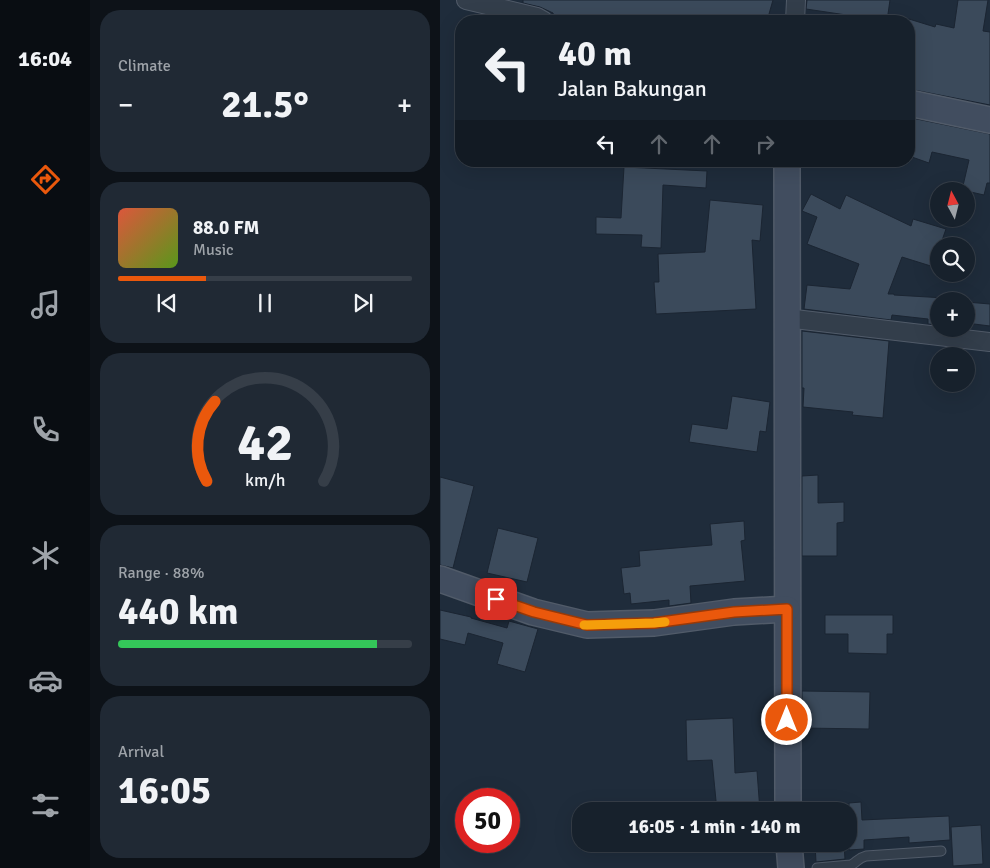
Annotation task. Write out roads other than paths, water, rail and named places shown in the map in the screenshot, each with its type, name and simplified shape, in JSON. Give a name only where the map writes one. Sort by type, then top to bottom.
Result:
[{"type":"main road","points":[[915,104],[990,120]]},
{"type":"main road","points":[[787,167],[788,802]]},
{"type":"main road","points":[[440,579],[534,612],[587,625],[654,623],[734,612],[787,609]]},
{"type":"main road","points":[[790,852],[791,868]]},
{"type":"street","points":[[466,0],[529,15]]},
{"type":"street","points":[[795,15],[796,0]]},
{"type":"street","points":[[786,318],[990,342]]},
{"type":"lane","points":[[817,868],[851,865],[860,857],[866,856],[941,851]]}]
